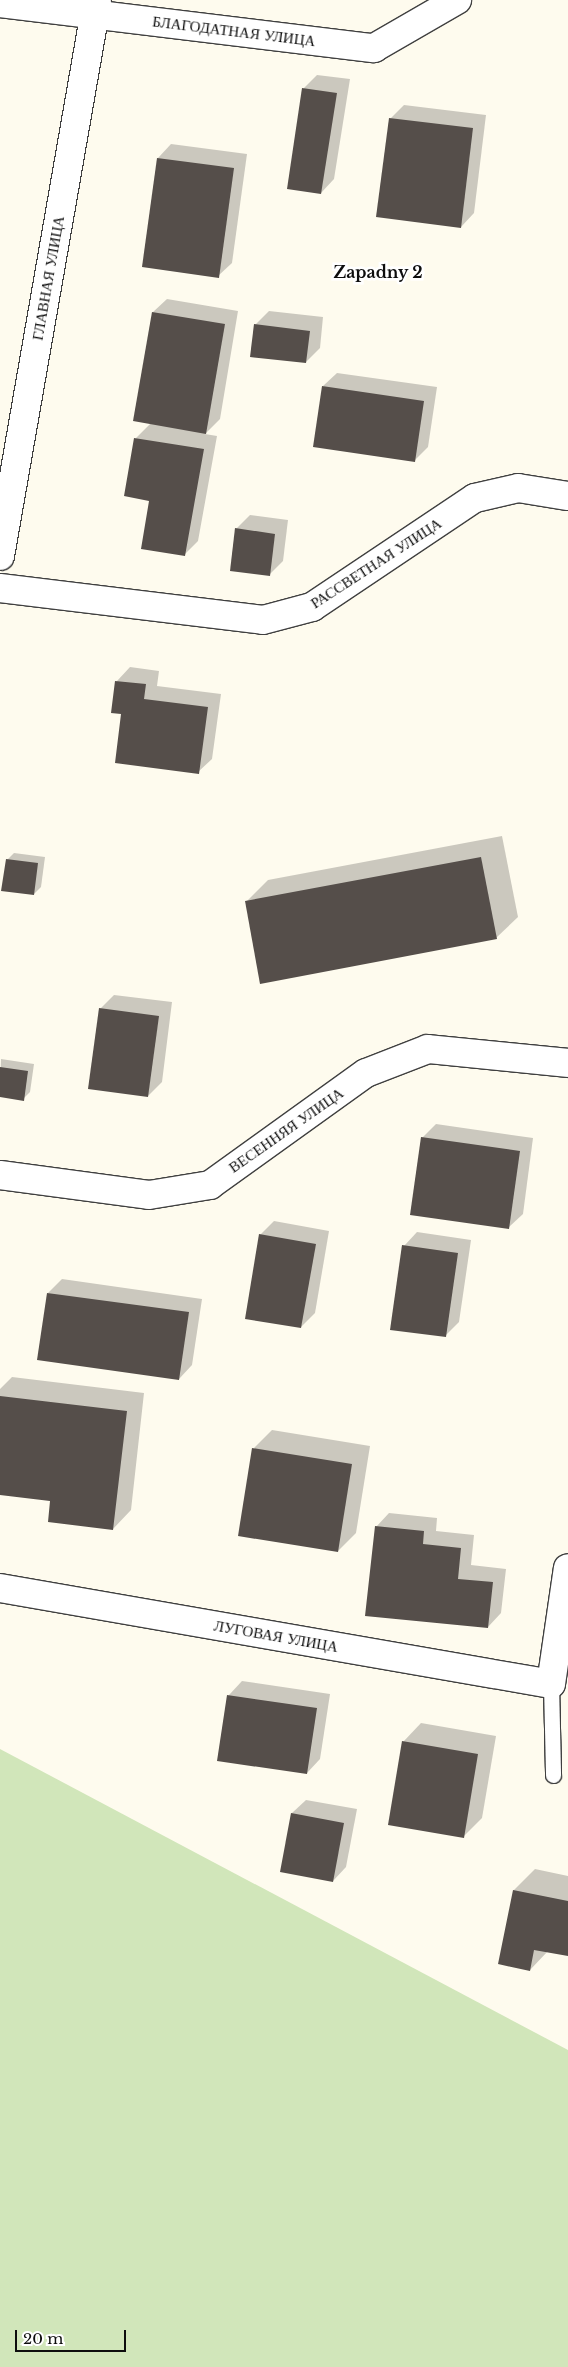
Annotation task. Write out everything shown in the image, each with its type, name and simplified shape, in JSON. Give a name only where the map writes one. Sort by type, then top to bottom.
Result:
[{"type":"street","name":"БЛАГОДАТНАЯ УЛИЦА","points":[[0,3],[96,7],[374,48],[457,0]]},
{"type":"street","name":"ГЛАВНАЯ УЛИЦА","points":[[0,556],[96,7]]},
{"type":"street","name":"РАССВЕТНАЯ УЛИЦА","points":[[0,588],[263,620],[312,607],[475,498],[518,488],[568,496]]},
{"type":"street","name":"ВЕСЕННЯЯ УЛИЦА","points":[[0,1174],[149,1196],[210,1184],[366,1073],[428,1049],[568,1063]]},
{"type":"street","points":[[551,1684],[568,1568]]},
{"type":"street","name":"ЛУГОВАЯ УЛИЦА","points":[[0,1588],[551,1684]]},
{"type":"lane","points":[[551,1684],[553,1776]]},
{"type":"green space","points":[[0,1749],[568,2050],[568,2367],[0,2367]]},
{"type":"building","points":[[302,88],[337,93],[321,194],[287,189]]},
{"type":"building","points":[[389,118],[473,128],[461,228],[376,217]]},
{"type":"building","points":[[157,158],[234,168],[219,278],[142,267]]},
{"type":"building","points":[[152,312],[225,324],[206,434],[133,421]]},
{"type":"building","points":[[254,324],[310,331],[306,363],[250,357]]},
{"type":"building","points":[[322,386],[424,401],[415,462],[313,447]]},
{"type":"building","points":[[134,438],[204,449],[185,556],[141,549],[149,501],[124,496]]},
{"type":"building","points":[[235,528],[275,534],[270,576],[230,571]]},
{"type":"building","points":[[115,681],[146,684],[144,699],[208,707],[199,774],[115,763],[121,714],[111,713]]},
{"type":"building","points":[[481,857],[497,939],[260,984],[245,901]]},
{"type":"building","points":[[6,859],[38,863],[34,895],[1,891]]},
{"type":"building","points":[[99,1008],[159,1016],[148,1097],[88,1089]]},
{"type":"building","points":[[0,1067],[28,1071],[24,1101],[0,1097]]},
{"type":"building","points":[[421,1137],[520,1151],[509,1229],[410,1215]]},
{"type":"building","points":[[259,1234],[316,1244],[301,1328],[245,1319]]},
{"type":"building","points":[[402,1245],[458,1253],[446,1337],[390,1330]]},
{"type":"building","points":[[47,1293],[189,1312],[179,1380],[37,1360]]},
{"type":"building","points":[[0,1396],[127,1411],[113,1530],[48,1522],[50,1501],[0,1495]]},
{"type":"building","points":[[252,1448],[352,1464],[338,1552],[238,1536]]},
{"type":"building","points":[[375,1526],[424,1531],[423,1544],[461,1548],[458,1579],[493,1582],[488,1628],[365,1616]]},
{"type":"building","points":[[227,1695],[317,1708],[307,1774],[217,1761]]},
{"type":"building","points":[[402,1741],[478,1754],[464,1838],[388,1825]]},
{"type":"building","points":[[291,1813],[344,1823],[333,1882],[280,1872]]},
{"type":"building","points":[[513,1890],[568,1901],[568,1956],[534,1950],[530,1971],[498,1964]]},
{"type":"district","name":"Zapadny 2","points":[[378,272]]}]
